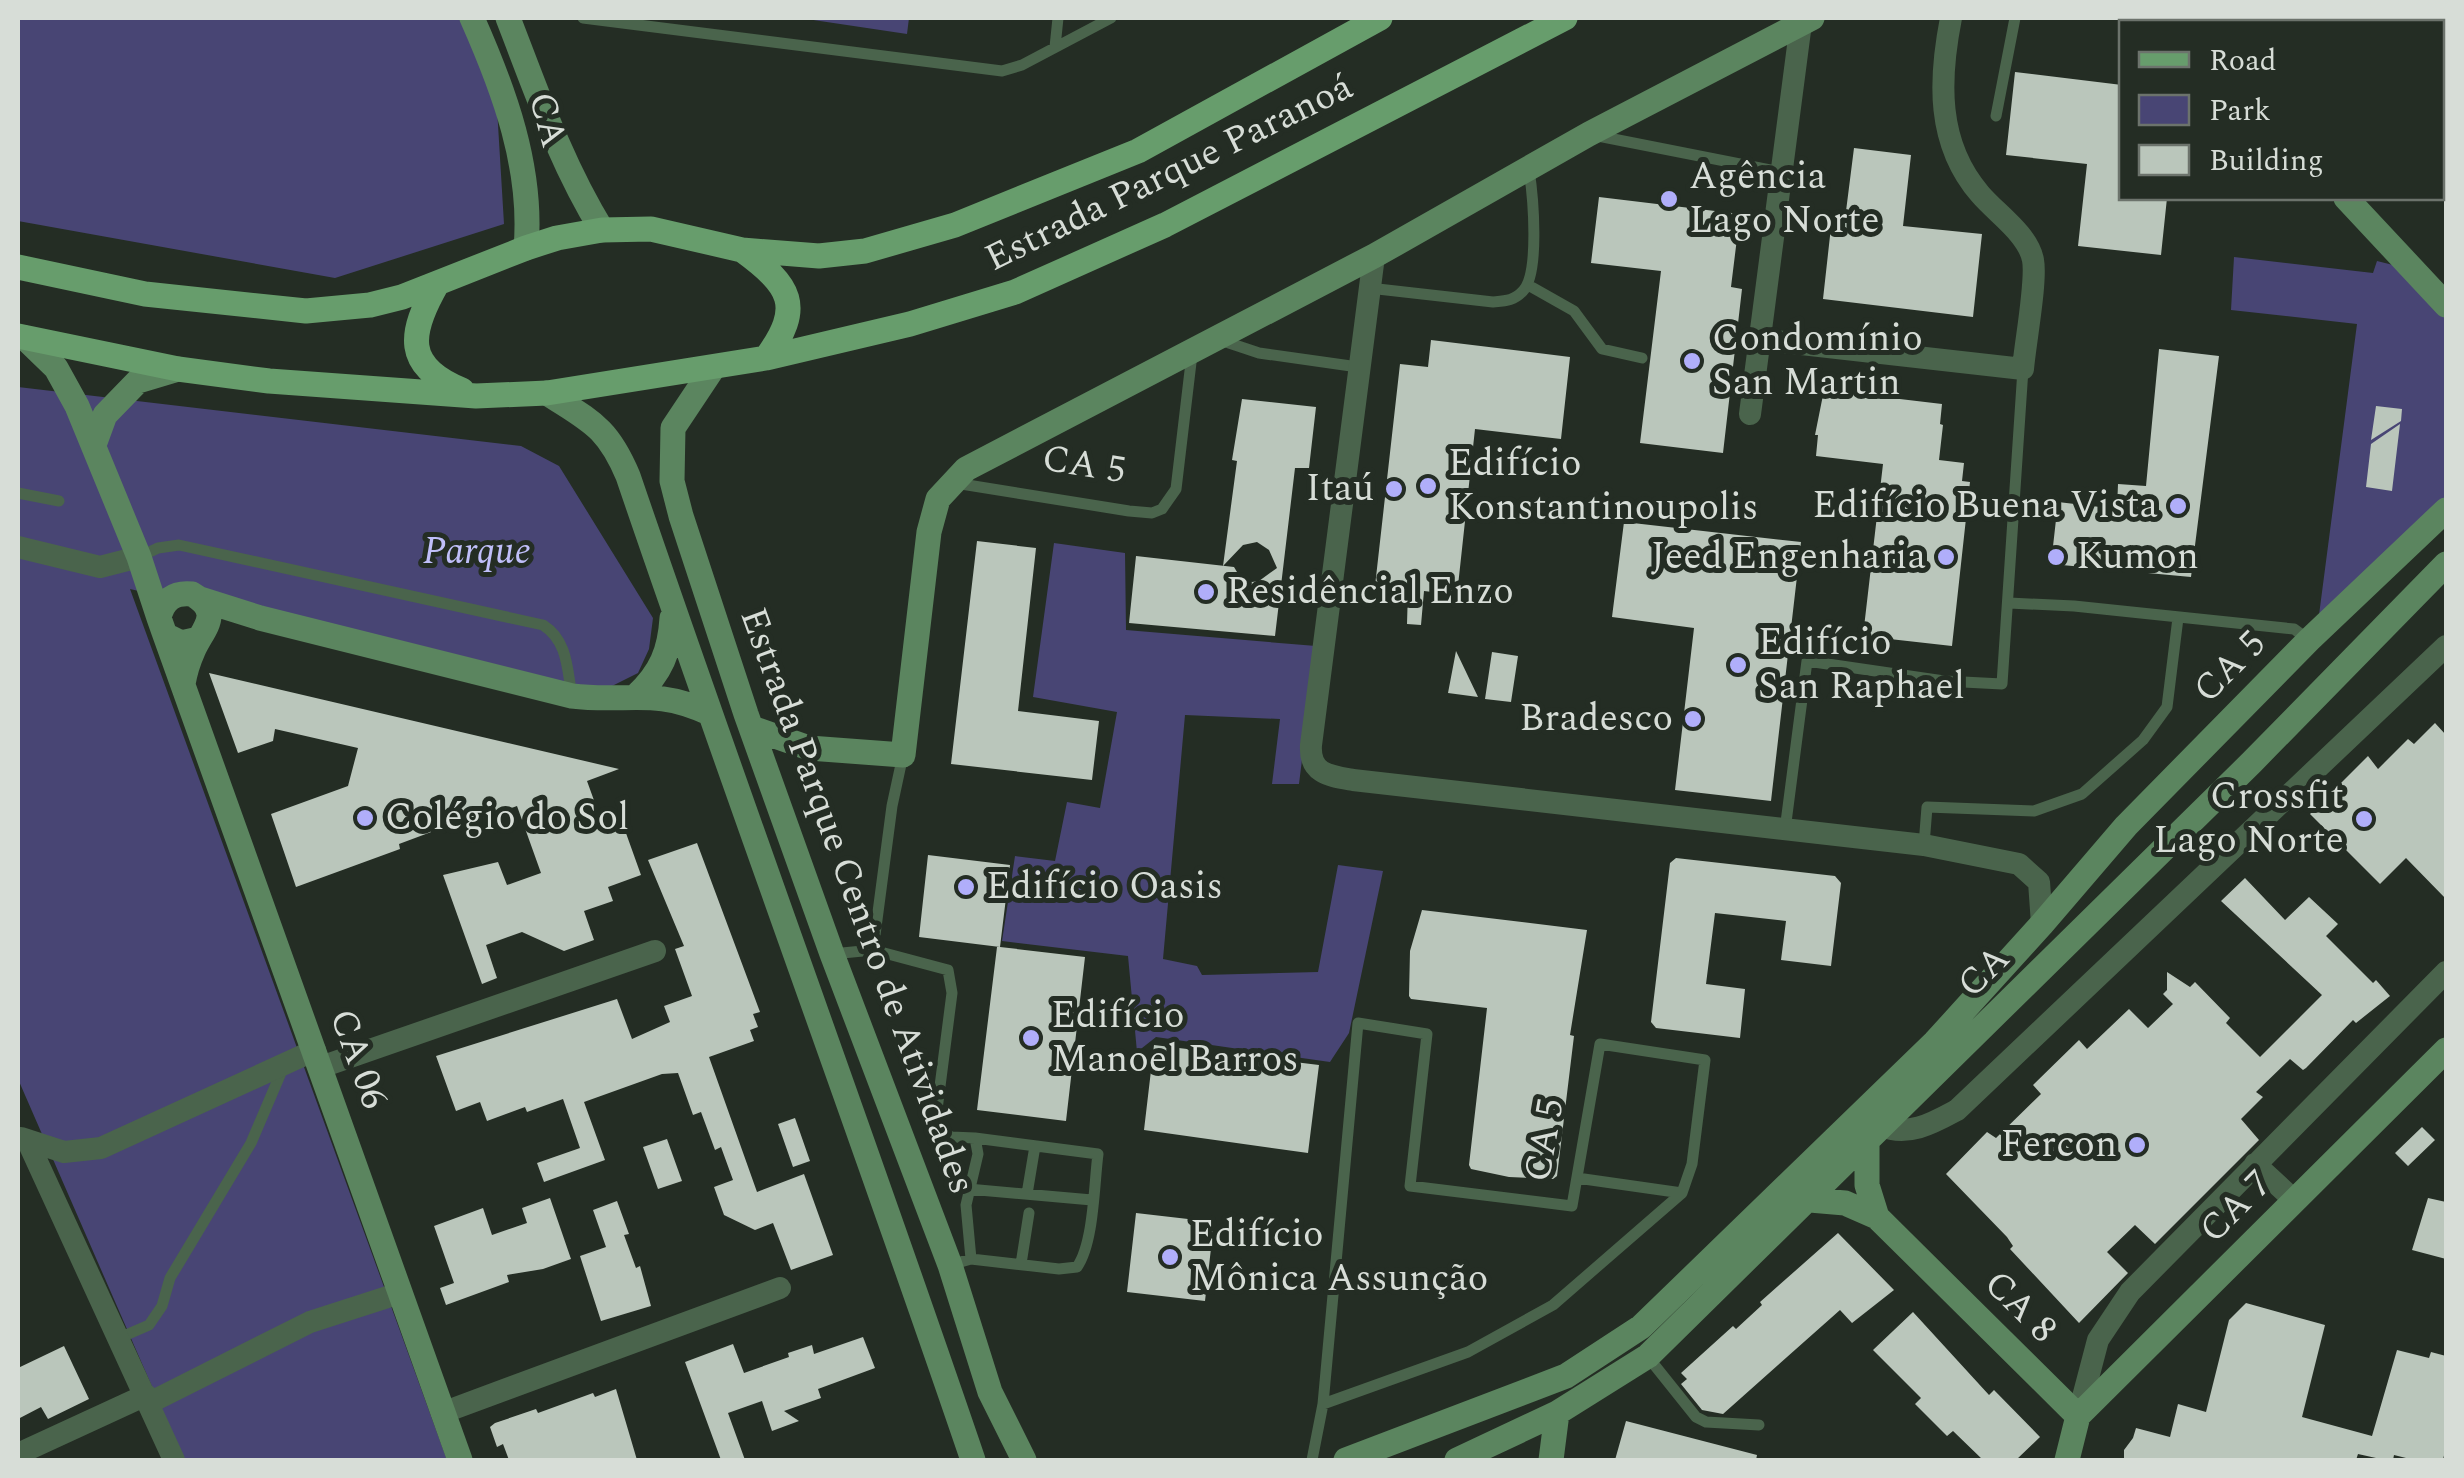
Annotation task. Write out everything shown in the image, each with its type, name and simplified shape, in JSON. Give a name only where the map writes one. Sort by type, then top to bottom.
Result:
[{"type":"main road","name":"Estrada Parque Paranoá","points":[[18,267],[145,294],[306,311],[370,305],[526,248],[602,230],[650,229],[742,250],[819,256],[865,251],[955,225],[1138,151],[1380,18]]},
{"type":"main road","name":"Estrada Parque Paranoá","points":[[21,337],[178,369],[269,381],[476,396],[547,392],[766,358],[940,316],[1016,292],[1183,216],[1566,18]]},
{"type":"main road","points":[[742,250],[773,273],[790,303],[788,321],[766,358]]},
{"type":"main road","points":[[436,284],[414,333],[417,353],[426,369],[447,384],[476,396]]},
{"type":"street","name":"CA","points":[[472,18],[514,128],[529,218],[526,248]]},
{"type":"street","name":"CA","points":[[508,18],[552,131],[584,202],[602,230]]},
{"type":"street","points":[[1758,339],[2022,369],[2034,263],[2014,228],[1980,194],[1945,126],[1942,65],[1951,18]]},
{"type":"street","name":"CA 5","points":[[950,482],[988,456],[1374,256],[1589,134],[1807,20]]},
{"type":"street","name":"CA 5","points":[[1750,414],[1807,20]]},
{"type":"street","points":[[2348,200],[2446,305]]},
{"type":"street","points":[[1374,256],[1311,745],[1315,767],[1330,776],[1354,780],[1924,846],[2019,864],[2038,882],[2042,924]]},
{"type":"street","name":"CA 06","points":[[21,337],[56,368],[94,445],[139,557],[176,672],[460,1460]]},
{"type":"street","name":"Estrada Parque Centro de Atividades","points":[[713,368],[673,428],[672,482],[752,728],[832,954],[961,1262],[990,1392],[1024,1460]]},
{"type":"street","points":[[94,445],[104,416],[138,381],[178,369]]},
{"type":"street","name":"Estrada Parque Centro de Atividades","points":[[547,392],[601,428],[617,450],[866,1145],[973,1460]]},
{"type":"street","points":[[752,728],[809,748],[902,754],[929,532],[938,498],[950,482]]},
{"type":"street","name":"CA 5","points":[[1346,1460],[1566,1376],[1641,1327],[1763,1228],[2042,924],[2126,826],[2309,640],[2446,510]]},
{"type":"street","points":[[18,548],[100,567],[139,557]]},
{"type":"street","name":"CA","points":[[1457,1460],[1557,1413],[1648,1356],[1763,1228],[1810,1200],[2446,564]]},
{"type":"street","points":[[260,618],[181,644],[162,626],[166,601],[192,594],[260,618],[572,696],[601,700],[636,696],[675,698],[709,713]]},
{"type":"street","points":[[183,684],[189,659],[209,615],[200,599]]},
{"type":"street","points":[[636,696],[654,678],[670,647],[672,608]]},
{"type":"street","points":[[1877,1218],[1866,1184],[1874,1133],[1925,1128],[1958,1110],[2446,646]]},
{"type":"street","points":[[769,773],[809,748]]},
{"type":"street","points":[[2126,826],[2154,856]]},
{"type":"street","points":[[23,1139],[64,1152],[100,1148],[284,1064],[318,1059],[655,952]]},
{"type":"street","points":[[2067,1460],[2098,1340],[2130,1292],[2446,972]]},
{"type":"street","name":"CA 7","points":[[2078,1416],[2446,1050]]},
{"type":"street","points":[[23,1139],[174,1460]]},
{"type":"street","points":[[2255,1164],[2295,1201]]},
{"type":"street","name":"CA 8","points":[[1810,1200],[1845,1203],[1877,1218],[2078,1416]]},
{"type":"street","points":[[442,1413],[780,1288]]},
{"type":"street","points":[[18,1454],[148,1399],[310,1322],[400,1293]]},
{"type":"street","points":[[1550,1460],[1557,1413]]},
{"type":"street","points":[[1486,1444],[1508,1460]]},
{"type":"lane","points":[[582,18],[1002,70],[1022,65],[1111,18]]},
{"type":"lane","points":[[1054,47],[1058,18]]},
{"type":"lane","points":[[1996,116],[2015,18]]},
{"type":"lane","points":[[1589,134],[1784,172]]},
{"type":"lane","points":[[1369,288],[1493,302],[1521,294],[1532,269],[1533,195],[1529,170]]},
{"type":"lane","points":[[1528,285],[1574,311],[1602,349],[1642,358]]},
{"type":"lane","points":[[1216,339],[1260,353],[1358,367]]},
{"type":"lane","name":"CA 5","points":[[950,482],[1129,511],[1152,513],[1162,509],[1176,489],[1192,350]]},
{"type":"lane","points":[[1786,830],[1807,661],[1944,681],[2002,684],[2022,369]]},
{"type":"lane","points":[[18,492],[58,500]]},
{"type":"lane","points":[[139,557],[158,548],[179,545],[543,625],[556,633],[563,646],[572,696]]},
{"type":"lane","name":"CA 5","points":[[2009,603],[2294,629],[2309,640]]},
{"type":"lane","name":"CA 5","points":[[1924,846],[1927,807],[2034,812],[2082,794],[2142,740],[2167,707],[2178,618]]},
{"type":"lane","points":[[874,950],[902,754]]},
{"type":"lane","points":[[832,954],[874,950],[948,970],[951,975],[936,1125],[952,1137],[975,1138],[1098,1154],[1081,1261],[1076,1267],[961,1262],[968,1189],[978,1154],[975,1138]]},
{"type":"lane","name":"CA 5","points":[[1312,1460],[1323,1404],[1358,1023],[1428,1034],[1410,1186],[1572,1206],[1600,1044],[1705,1060],[1692,1164],[1682,1193]]},
{"type":"lane","points":[[119,1338],[149,1325],[156,1316],[170,1278],[251,1144],[284,1064]]},
{"type":"lane","points":[[1028,1194],[1035,1146]]},
{"type":"lane","points":[[1577,1178],[1682,1193]]},
{"type":"lane","points":[[968,1189],[1092,1200]]},
{"type":"lane","points":[[1323,1404],[1468,1352],[1553,1306],[1682,1193]]},
{"type":"lane","points":[[1021,1264],[1029,1213]]},
{"type":"lane","points":[[1648,1356],[1696,1417],[1706,1422],[1759,1425]]},
{"type":"green space","points":[[18,18],[464,18],[495,75],[504,224],[335,278],[18,221]]},
{"type":"green space","points":[[800,18],[909,18],[907,34]]},
{"type":"green space","points":[[2234,257],[2373,273],[2377,261],[2397,266],[2446,318],[2446,498],[2319,615],[2357,324],[2231,310]]},
{"type":"green space","name":"Parque","points":[[18,387],[521,446],[559,466],[653,618],[649,649],[638,673],[598,693],[130,589],[447,1460],[184,1460],[18,1079]]},
{"type":"green space","points":[[1054,543],[1125,553],[1126,630],[1316,646],[1299,784],[1272,784],[1280,719],[1185,715],[1163,959],[1197,966],[1202,975],[1318,972],[1338,865],[1383,871],[1349,1033],[1330,1062],[1156,1037],[1137,1052],[1128,956],[1002,941],[1015,856],[1055,861],[1067,802],[1100,808],[1117,712],[1033,697]]},
{"type":"building","points":[[2015,72],[2119,85],[2119,200],[2167,200],[2161,255],[2078,246],[2087,164],[2006,155]]},
{"type":"building","points":[[1854,148],[1911,155],[1903,226],[1982,234],[1973,317],[1823,299],[1832,218],[1845,219]]},
{"type":"building","points":[[1599,197],[1740,214],[1731,287],[1742,289],[1723,453],[1640,443],[1661,271],[1591,263]]},
{"type":"building","name":"Edifício Konstantinoupolis","points":[[1431,340],[1570,357],[1561,439],[1475,429],[1457,595],[1424,591],[1421,625],[1407,624],[1408,589],[1375,586],[1400,364],[1428,367]]},
{"type":"building","points":[[2159,349],[2219,356],[2191,577],[2051,564],[2058,502],[2117,509],[2118,484],[2146,486]]},
{"type":"building","points":[[1824,390],[1942,404],[1939,460],[1964,463],[1962,481],[1970,482],[1952,646],[1863,636],[1883,464],[1816,456],[1815,435]]},
{"type":"building","points":[[1242,399],[1316,407],[1309,468],[1295,468],[1275,636],[1129,623],[1136,556],[1223,566],[1237,461],[1232,460]],"holes":[[[1257,542],[1269,550],[1277,568],[1252,582],[1240,577],[1234,567],[1223,566],[1243,545]]]},
{"type":"building","points":[[2376,406],[2402,409],[2401,421],[2371,440]]},
{"type":"building","points":[[2400,424],[2392,491],[2366,487],[2371,444]]},
{"type":"building","name":"Edifício San Raphael","points":[[1624,522],[1801,542],[1771,801],[1675,790],[1694,628],[1612,617]]},
{"type":"building","points":[[977,541],[1036,548],[1018,711],[1099,721],[1092,780],[951,764]]},
{"type":"building","points":[[1456,651],[1478,697],[1448,693]]},
{"type":"building","points":[[1492,652],[1518,656],[1511,702],[1485,699]]},
{"type":"building","points":[[209,673],[619,769],[587,781],[604,828],[622,822],[641,875],[608,887],[613,901],[584,911],[594,940],[564,951],[522,932],[486,945],[497,978],[482,984],[443,875],[498,862],[507,885],[541,873],[517,806],[467,824],[466,819],[399,844],[400,849],[296,887],[271,814],[348,786],[358,748],[275,729],[273,741],[238,753]]},
{"type":"building","points":[[2435,723],[2446,735],[2446,899],[2406,858],[2380,884],[2310,814],[2368,756],[2378,769],[2408,739],[2414,744]]},
{"type":"building","points":[[697,843],[760,1012],[753,1014],[758,1027],[750,1030],[754,1041],[709,1057],[757,1192],[804,1174],[833,1255],[791,1270],[773,1223],[755,1230],[724,1215],[714,1187],[733,1180],[721,1147],[715,1150],[701,1112],[693,1115],[678,1073],[662,1074],[584,1102],[605,1160],[544,1182],[537,1163],[580,1148],[563,1099],[487,1121],[480,1102],[456,1111],[436,1056],[617,999],[632,1039],[670,1022],[664,1006],[692,996],[675,949],[684,946],[648,860]]},
{"type":"building","name":"Edifício Oasis","points":[[928,855],[1010,865],[1000,947],[919,937]]},
{"type":"building","points":[[1676,858],[1835,876],[1841,883],[1831,966],[1781,960],[1786,921],[1715,913],[1706,984],[1745,989],[1740,1038],[1656,1028],[1651,1022],[1670,863]]},
{"type":"building","points":[[2245,878],[2285,920],[2309,897],[2338,924],[2326,936],[2390,996],[2356,1023],[2353,1020],[2306,1068],[2303,1070],[2290,1059],[2256,1092],[2263,1097],[2241,1119],[2259,1140],[2155,1244],[2135,1225],[2107,1252],[2128,1273],[2079,1323],[2010,1249],[2013,1246],[2007,1237],[1946,1174],[1987,1132],[1996,1138],[2041,1094],[2033,1085],[2079,1040],[2087,1049],[2129,1009],[2148,1028],[2173,1004],[2163,994],[2167,990],[2167,972],[2190,987],[2195,982],[2230,1018],[2226,1023],[2260,1057],[2322,995],[2221,901]]},
{"type":"building","points":[[1422,910],[1587,930],[1570,1035],[1574,1036],[1557,1176],[1553,1179],[1509,1177],[1471,1169],[1469,1165],[1487,1008],[1409,996],[1410,951]]},
{"type":"building","name":"Edifício Manoel Barros","points":[[997,947],[1085,957],[1066,1121],[977,1110]]},
{"type":"building","points":[[1154,1045],[1319,1065],[1308,1153],[1144,1130]]},
{"type":"building","points":[[795,1118],[810,1161],[793,1167],[778,1124]]},
{"type":"building","points":[[2422,1127],[2435,1140],[2408,1166],[2395,1153]]},
{"type":"building","points":[[667,1139],[682,1181],[658,1189],[643,1147]]},
{"type":"building","points":[[550,1198],[571,1259],[507,1275],[509,1282],[446,1305],[440,1288],[454,1283],[434,1226],[483,1208],[492,1235],[527,1223],[522,1208]]},
{"type":"building","points":[[2428,1198],[2446,1202],[2446,1259],[2412,1250]]},
{"type":"building","points":[[617,1201],[629,1234],[624,1235],[636,1268],[640,1266],[651,1306],[601,1321],[580,1256],[606,1247],[593,1210]]},
{"type":"building","name":"Edifício Mônica Assunção","points":[[1136,1213],[1214,1222],[1205,1301],[1127,1292]]},
{"type":"building","points":[[1838,1233],[1894,1290],[1852,1323],[1840,1310],[1723,1414],[1702,1410],[1681,1384],[1687,1379],[1681,1373],[1733,1326],[1736,1329],[1762,1305],[1760,1302]]},
{"type":"building","points":[[2246,1303],[2325,1325],[2302,1417],[2372,1436],[2397,1350],[2429,1358],[2431,1352],[2446,1356],[2443,1460],[2394,1455],[2393,1460],[2385,1460],[2358,1454],[2356,1460],[2124,1460],[2124,1450],[2136,1428],[2170,1437],[2178,1404],[2206,1412],[2229,1320]]},
{"type":"building","points":[[1913,1312],[1989,1395],[1994,1390],[2040,1437],[2016,1460],[1983,1460],[1953,1431],[1947,1436],[1915,1404],[1921,1398],[1873,1350]]},
{"type":"building","points":[[863,1337],[875,1368],[818,1389],[821,1398],[784,1411],[799,1421],[772,1431],[762,1401],[728,1413],[745,1460],[721,1460],[685,1362],[733,1344],[744,1373],[812,1345],[814,1354]]},
{"type":"building","points":[[64,1346],[89,1399],[48,1419],[41,1407],[18,1419],[18,1368]]},
{"type":"building","points":[[616,1389],[637,1460],[509,1460],[503,1444],[497,1447],[490,1427],[495,1423]]},
{"type":"building","points":[[1626,1421],[1757,1455],[1756,1460],[1615,1460]]},
{"type":"place","name":"Agência Lago Norte","points":[[1669,199]]},
{"type":"place","name":"Condomínio San Martin","points":[[1692,361]]},
{"type":"place","name":"Edifício Konstantinoupolis","points":[[1428,486]]},
{"type":"place","name":"Itaú","points":[[1394,489]]},
{"type":"place","name":"Edifício Buena Vista","points":[[2178,506]]},
{"type":"place","name":"Jeed Engenharia","points":[[1946,557]]},
{"type":"place","name":"Kumon","points":[[2056,557]]},
{"type":"place","name":"Residêncial Enzo","points":[[1206,592]]},
{"type":"place","name":"Edifício San Raphael","points":[[1738,665]]},
{"type":"place","name":"Bradesco","points":[[1693,719]]},
{"type":"place","name":"Colégio do Sol","points":[[365,818]]},
{"type":"place","name":"Crossfit Lago Norte","points":[[2364,819]]},
{"type":"place","name":"Edifício Oasis","points":[[966,887]]},
{"type":"place","name":"Edifício Manoel Barros","points":[[1031,1038]]},
{"type":"place","name":"Fercon","points":[[2137,1145]]},
{"type":"place","name":"Edifício Mônica Assunção","points":[[1170,1257]]}]
